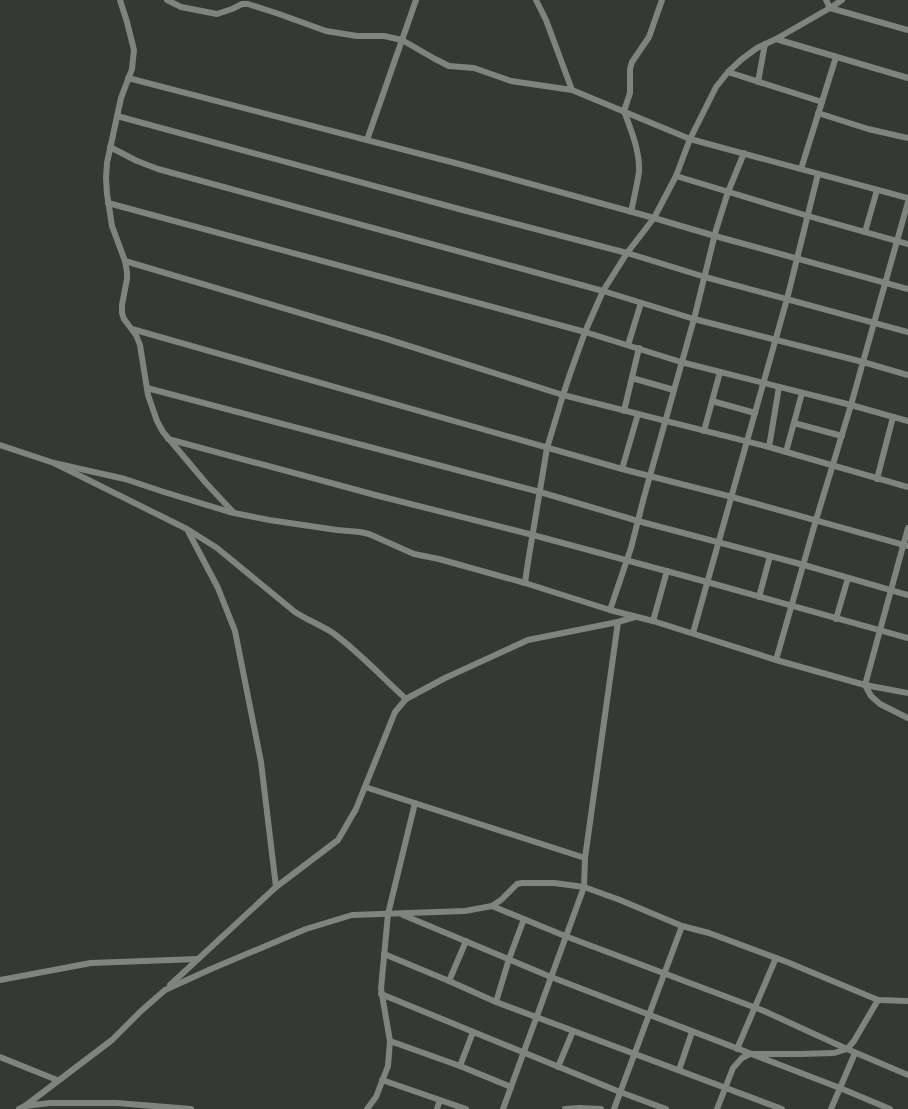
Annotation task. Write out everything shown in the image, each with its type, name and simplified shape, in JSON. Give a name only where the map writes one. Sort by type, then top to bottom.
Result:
[{"type":"street","points":[[120,0],[134,50],[132,69],[121,98],[110,147],[106,178],[112,226],[128,272],[122,313],[124,319],[136,335],[140,345],[148,395],[157,421],[168,439],[234,513]]},
{"type":"street","points":[[167,0],[181,7],[217,14],[242,4],[248,4],[326,31],[357,36],[384,36],[402,40],[449,66],[474,68],[511,81],[572,90],[690,139],[908,198]]},
{"type":"street","points":[[366,140],[416,0]]},
{"type":"street","points":[[536,0],[546,20],[572,90]]},
{"type":"street","points":[[631,212],[639,170],[632,132],[624,111],[630,93],[630,69],[632,62],[649,37],[662,0]]},
{"type":"street","points":[[826,0],[830,8],[908,30]]},
{"type":"street","points":[[525,583],[547,448],[563,395],[585,332],[603,291],[627,252],[654,218],[676,176],[690,139],[716,87],[728,72],[742,58],[757,48],[776,39],[842,0]]},
{"type":"street","points":[[776,39],[908,78]]},
{"type":"street","points":[[758,82],[765,44]]},
{"type":"street","points":[[801,169],[836,57]]},
{"type":"street","points":[[728,72],[822,102]]},
{"type":"street","points":[[128,78],[459,164],[908,289]]},
{"type":"street","points":[[818,113],[868,129],[908,138]]},
{"type":"street","points":[[117,116],[460,209],[627,252],[705,277],[908,332]]},
{"type":"street","points":[[110,147],[137,161],[158,169],[603,291],[694,319],[908,375]]},
{"type":"street","points":[[610,610],[627,561],[694,319],[715,236],[728,192],[744,153]]},
{"type":"street","points":[[693,633],[798,258],[818,174]]},
{"type":"street","points":[[676,176],[808,216],[908,244]]},
{"type":"street","points":[[865,232],[876,190]]},
{"type":"street","points":[[776,660],[851,405],[908,202]]},
{"type":"street","points":[[108,203],[585,332],[681,362],[908,421]]},
{"type":"street","points":[[125,261],[384,338],[563,395],[769,447],[908,487]]},
{"type":"street","points":[[628,345],[641,303]]},
{"type":"street","points":[[132,329],[622,469],[732,497],[906,545]]},
{"type":"street","points":[[624,411],[639,348]]},
{"type":"street","points":[[704,431],[720,372]]},
{"type":"street","points":[[632,378],[674,390]]},
{"type":"street","points":[[769,447],[779,387]]},
{"type":"street","points":[[147,388],[540,492],[908,595]]},
{"type":"street","points":[[786,452],[802,393]]},
{"type":"street","points":[[712,401],[755,413]]},
{"type":"street","points":[[622,469],[638,414]]},
{"type":"street","points":[[877,479],[893,417]]},
{"type":"street","points":[[794,423],[842,436]]},
{"type":"street","points":[[168,439],[667,571],[908,638]]},
{"type":"street","points":[[0,445],[54,463],[125,479],[234,513],[269,520],[369,534],[414,554],[439,559],[525,583],[610,610],[654,621],[776,660],[865,685],[908,692]]},
{"type":"street","points":[[54,463],[187,529],[216,548],[295,612],[331,632],[347,644],[406,699]]},
{"type":"street","points":[[908,528],[906,545],[891,590],[865,685],[871,696],[880,704],[908,718]]},
{"type":"street","points":[[187,529],[218,588],[235,631],[261,762],[276,887]]},
{"type":"street","points":[[759,597],[770,556]]},
{"type":"street","points":[[654,621],[667,571]]},
{"type":"street","points":[[836,619],[848,578]]},
{"type":"street","points":[[22,1107],[112,1040],[141,1011],[276,887],[338,840],[356,809],[395,712],[406,699],[445,678],[528,640],[618,622],[636,616]]},
{"type":"street","points":[[503,1109],[584,888],[586,858],[618,622]]},
{"type":"street","points":[[365,787],[586,858]]},
{"type":"street","points":[[367,1109],[376,1097],[388,1066],[390,1041],[381,994],[381,978],[388,914],[415,803]]},
{"type":"street","points":[[165,990],[306,929],[352,915],[465,912],[492,906],[501,900],[517,884],[540,882],[572,885],[620,900],[682,926],[709,933],[776,958],[878,1000],[908,1001]]},
{"type":"street","points":[[492,906],[566,936],[755,1007],[855,1053],[908,1075]]},
{"type":"street","points":[[401,914],[551,977],[840,1088],[890,1109]]},
{"type":"street","points":[[496,1002],[509,959],[524,919]]},
{"type":"street","points":[[614,1109],[682,926]]},
{"type":"street","points":[[449,981],[466,941]]},
{"type":"street","points":[[384,954],[496,1002],[782,1109]]},
{"type":"street","points":[[737,1049],[776,958]]},
{"type":"street","points":[[0,980],[92,963],[198,959]]},
{"type":"street","points":[[381,994],[558,1067],[666,1109]]},
{"type":"street","points":[[717,1109],[733,1068],[742,1058],[750,1054],[834,1053],[847,1049],[854,1041],[878,1000]]},
{"type":"street","points":[[558,1067],[573,1031]]},
{"type":"street","points":[[460,1066],[473,1032]]},
{"type":"street","points":[[679,1070],[692,1032]]},
{"type":"street","points":[[390,1041],[460,1066],[511,1088]]},
{"type":"street","points":[[831,1109],[855,1053]]},
{"type":"street","points":[[0,1057],[57,1080]]},
{"type":"street","points":[[382,1080],[466,1109]]},
{"type":"street","points":[[437,1109],[440,1100]]},
{"type":"street","points":[[22,1107],[117,1103],[191,1109]]},
{"type":"street","points":[[564,1109],[601,1109]]}]
